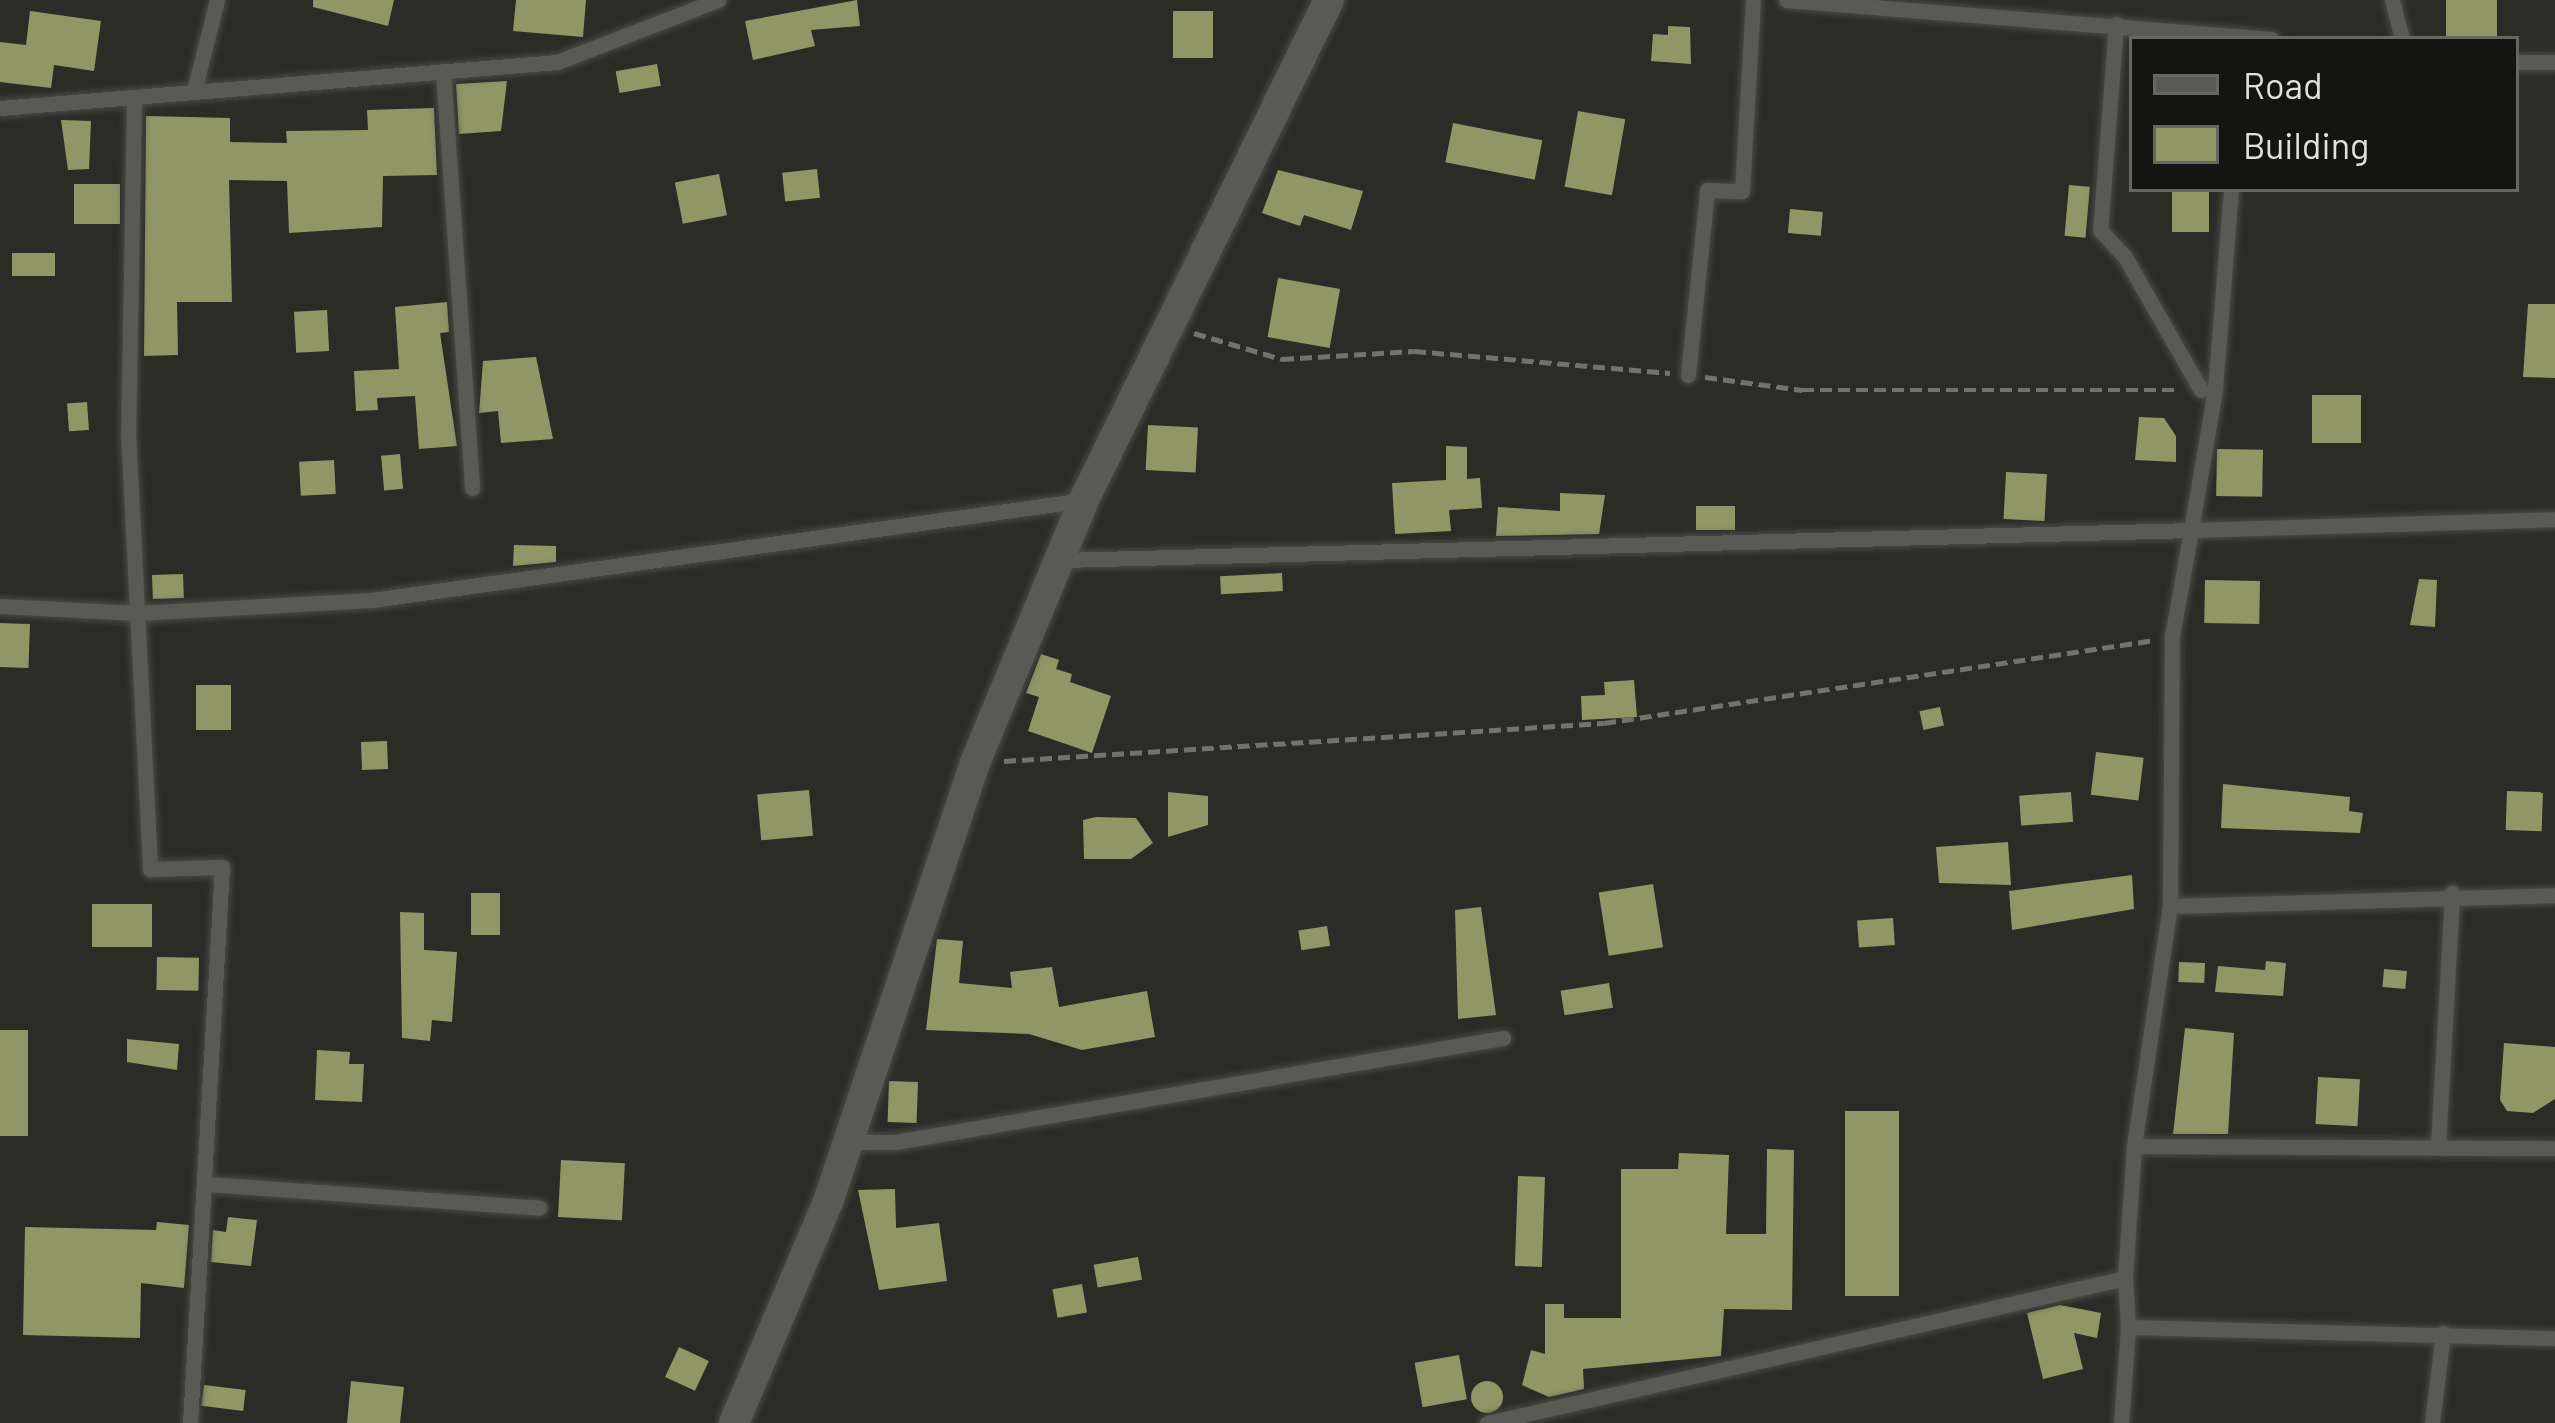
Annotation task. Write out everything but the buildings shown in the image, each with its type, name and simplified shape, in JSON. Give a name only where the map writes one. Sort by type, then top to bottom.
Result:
[{"type":"street","points":[[734,1423],[848,1142],[975,763],[1084,500],[1330,0]]},
{"type":"lane","points":[[194,91],[217,0]]},
{"type":"lane","points":[[0,108],[556,62],[718,0]]},
{"type":"lane","points":[[1688,375],[1708,190],[1742,191],[1753,0]]},
{"type":"lane","points":[[1786,0],[2233,36]]},
{"type":"lane","points":[[2392,0],[2401,36]]},
{"type":"lane","points":[[2116,24],[2100,230],[2125,257],[2201,389]]},
{"type":"lane","points":[[2519,62],[2555,62]]},
{"type":"lane","points":[[443,71],[472,488]]},
{"type":"lane","points":[[134,99],[128,432],[149,869],[222,867],[208,1184],[190,1423]]},
{"type":"lane","points":[[2122,1423],[2134,1146],[2170,906],[2172,636],[2215,389],[2231,192]]},
{"type":"lane","points":[[0,606],[138,613],[372,600],[1084,500]]},
{"type":"lane","points":[[1061,560],[2555,519]]},
{"type":"lane","points":[[2170,906],[2452,892],[2555,895]]},
{"type":"lane","points":[[2438,1146],[2452,892]]},
{"type":"lane","points":[[848,1142],[895,1142],[1503,1038]]},
{"type":"lane","points":[[2134,1146],[2555,1148]]},
{"type":"lane","points":[[208,1184],[539,1208]]},
{"type":"lane","points":[[1487,1423],[2125,1279]]},
{"type":"lane","points":[[2128,1327],[2555,1338]]},
{"type":"lane","points":[[2432,1423],[2444,1334]]},
{"type":"path","points":[[975,763],[1604,723],[2172,636]]}]
